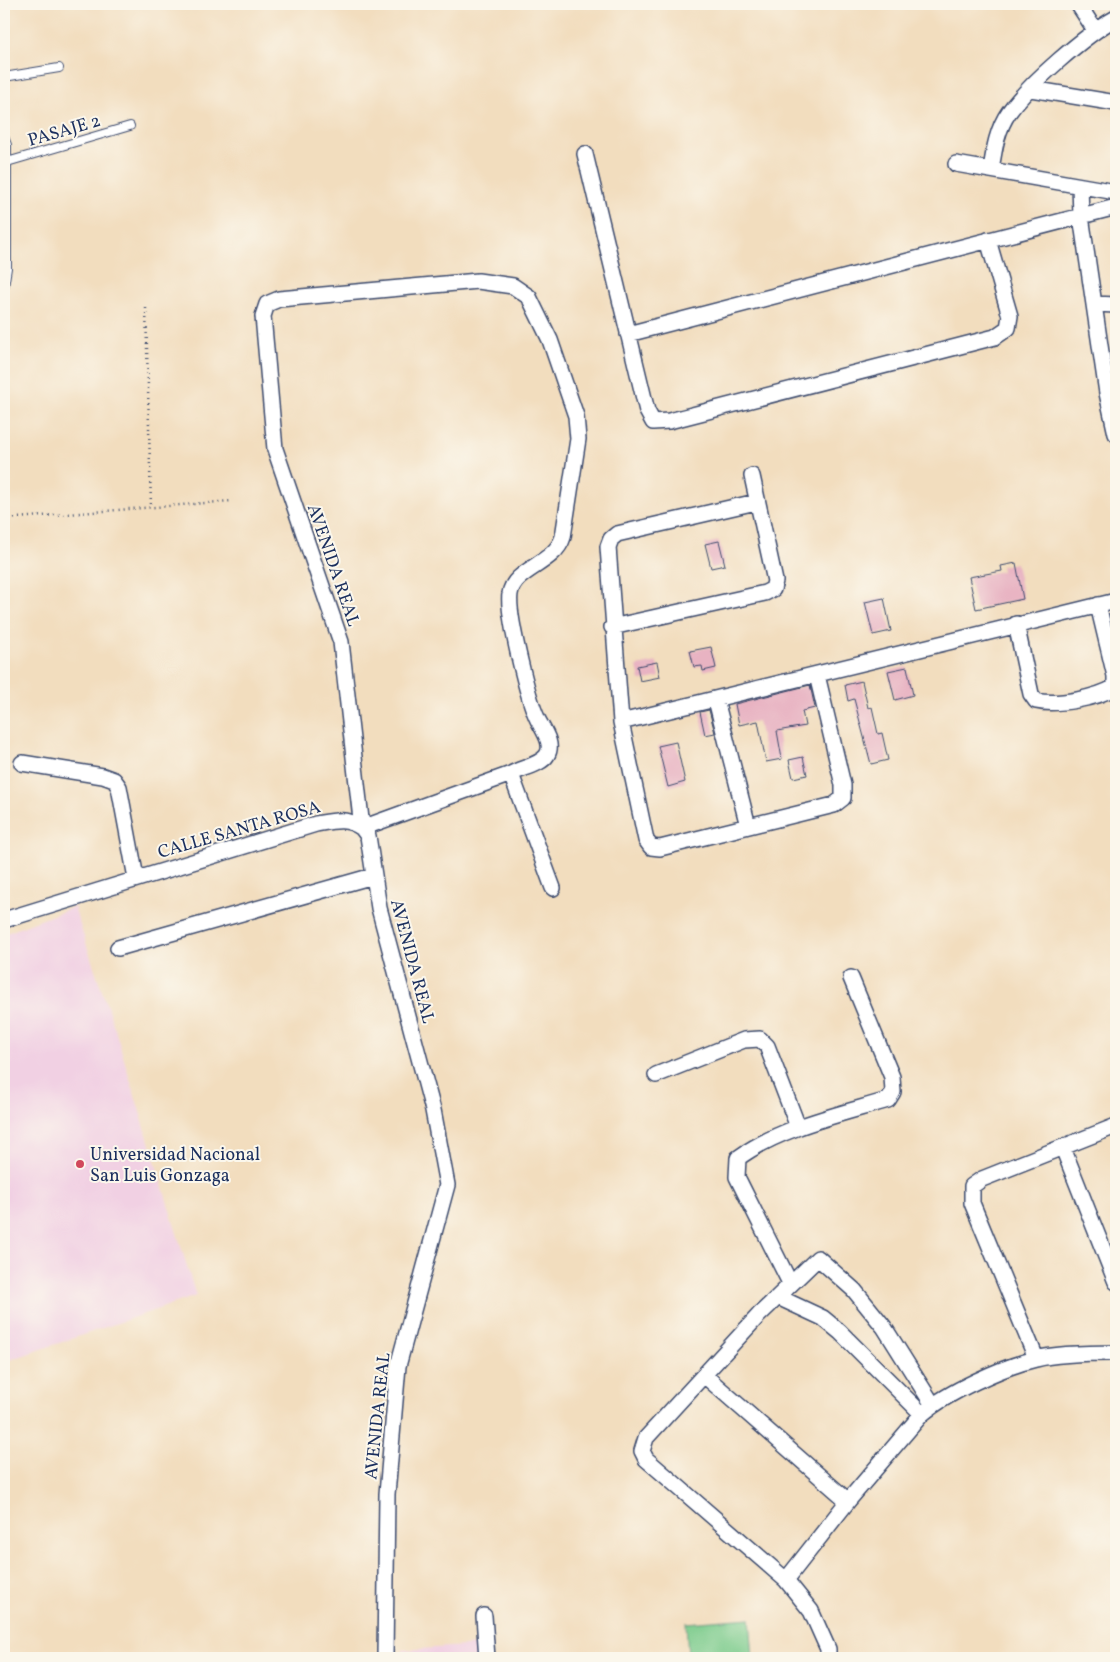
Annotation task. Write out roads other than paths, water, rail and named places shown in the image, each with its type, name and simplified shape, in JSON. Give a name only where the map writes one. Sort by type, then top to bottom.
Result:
[{"type":"street","points":[[1078,4],[1095,30]]},
{"type":"street","points":[[991,170],[999,132],[1009,112],[1095,30],[1116,18]]},
{"type":"street","points":[[1031,89],[1116,103]]},
{"type":"street","points":[[585,154],[647,411],[653,422],[679,419],[995,337],[1008,328],[1010,316],[988,240]]},
{"type":"street","points":[[956,164],[1116,192]]},
{"type":"street","points":[[1080,186],[1081,216],[1116,434]]},
{"type":"street","points":[[628,334],[1116,207]]},
{"type":"street","name":"AVENIDA REAL","points":[[385,1658],[388,1494],[398,1366],[447,1186],[434,1110],[373,876],[368,836],[362,828],[341,642],[275,449],[264,316],[267,304],[279,299],[478,281],[513,286],[530,297],[550,340],[576,416],[578,439],[561,546],[552,555],[518,579],[510,592],[510,610],[521,664],[536,716],[550,744],[549,753],[544,760],[511,774]]},
{"type":"street","points":[[1094,304],[1116,305]]},
{"type":"street","points":[[612,627],[765,593],[773,589],[775,581],[756,502],[752,476]]},
{"type":"street","points":[[756,502],[670,520],[617,534],[611,538],[608,547],[612,627],[621,722],[646,840],[651,847],[660,848],[834,805],[843,798],[843,785],[817,675]]},
{"type":"street","points":[[621,722],[1116,601]]},
{"type":"street","points":[[1016,624],[1031,694],[1036,701],[1050,705],[1106,692],[1115,687],[1115,676],[1098,605]]},
{"type":"street","points":[[716,700],[748,826]]},
{"type":"street","points":[[22,763],[103,776],[114,780],[119,787],[136,878]]},
{"type":"street","points":[[362,828],[511,774],[553,888]]},
{"type":"street","name":"CALLE SANTA ROSA","points":[[4,920],[316,824],[343,820],[354,822],[362,828]]},
{"type":"street","points":[[118,948],[373,876]]},
{"type":"street","points":[[790,1283],[737,1177],[738,1158],[751,1148],[798,1127],[888,1100],[893,1092],[892,1077],[851,978]]},
{"type":"street","points":[[656,1074],[744,1040],[760,1039],[767,1046],[798,1127]]},
{"type":"street","points":[[1036,1358],[972,1203],[972,1186],[1116,1126]]},
{"type":"street","points":[[1063,1148],[1116,1282]]},
{"type":"street","points":[[828,1658],[828,1649],[811,1611],[786,1580],[646,1459],[642,1450],[646,1438],[790,1283],[818,1258],[854,1290],[884,1327],[928,1410]]},
{"type":"street","points":[[778,1297],[822,1318],[928,1410]]},
{"type":"street","points":[[786,1580],[848,1501],[928,1410],[970,1384],[1036,1358],[1116,1352]]},
{"type":"street","points":[[704,1375],[848,1501]]},
{"type":"street","points":[[484,1616],[487,1658]]},
{"type":"lane","points":[[4,77],[59,68]]},
{"type":"lane","name":"PASAJE 2","points":[[7,162],[130,126]]},
{"type":"lane","points":[[4,136],[7,145],[6,268],[4,288]]},
{"type":"place","name":"Universidad Nacional San Luis Gonzaga","points":[[80,1164]]}]
